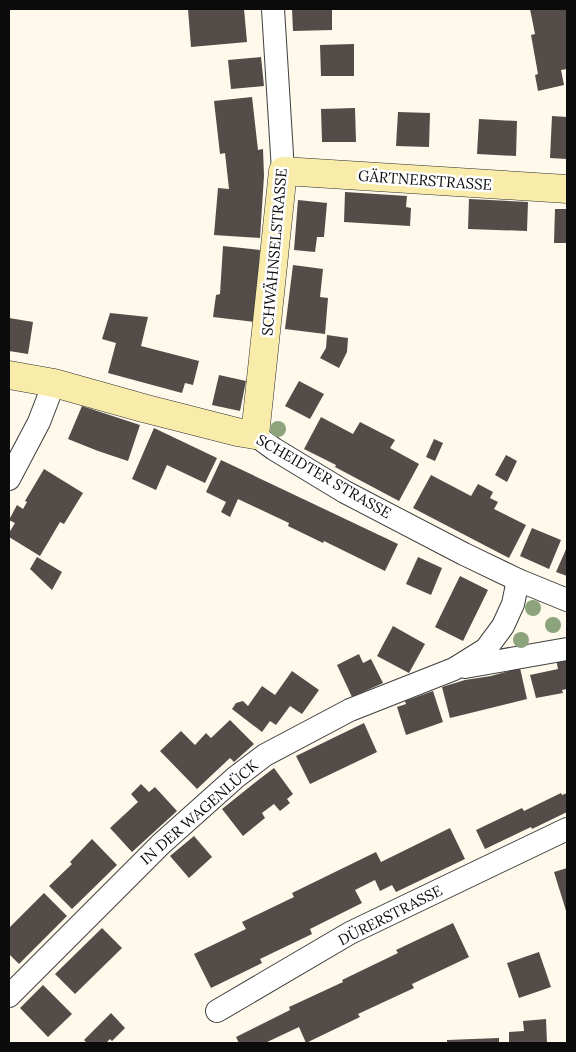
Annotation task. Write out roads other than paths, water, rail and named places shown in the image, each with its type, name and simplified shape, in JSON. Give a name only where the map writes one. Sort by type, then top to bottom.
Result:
[{"type":"street","name":"SCHWÄHNSELSTRASSE","points":[[255,435],[283,172],[273,9]]},
{"type":"street","name":"GÄRTNERSTRASSE","points":[[283,172],[567,189]]},
{"type":"street","name":"SCHEIDTER STRASSE","points":[[9,375],[54,383],[143,408],[255,435],[274,449],[345,492],[464,554],[518,580],[567,600]]},
{"type":"street","points":[[9,479],[39,422],[54,383]]},
{"type":"street","name":"IN DER WAGENLÜCK","points":[[9,996],[161,844],[236,777],[265,755],[350,710],[454,669],[486,649],[504,626],[513,604],[518,580]]},
{"type":"street","name":"IN DER WAGENLÜCK","points":[[454,669],[567,649]]},
{"type":"street","name":"DÜRERSTRASSE","points":[[217,1011],[350,933],[567,829]]}]
